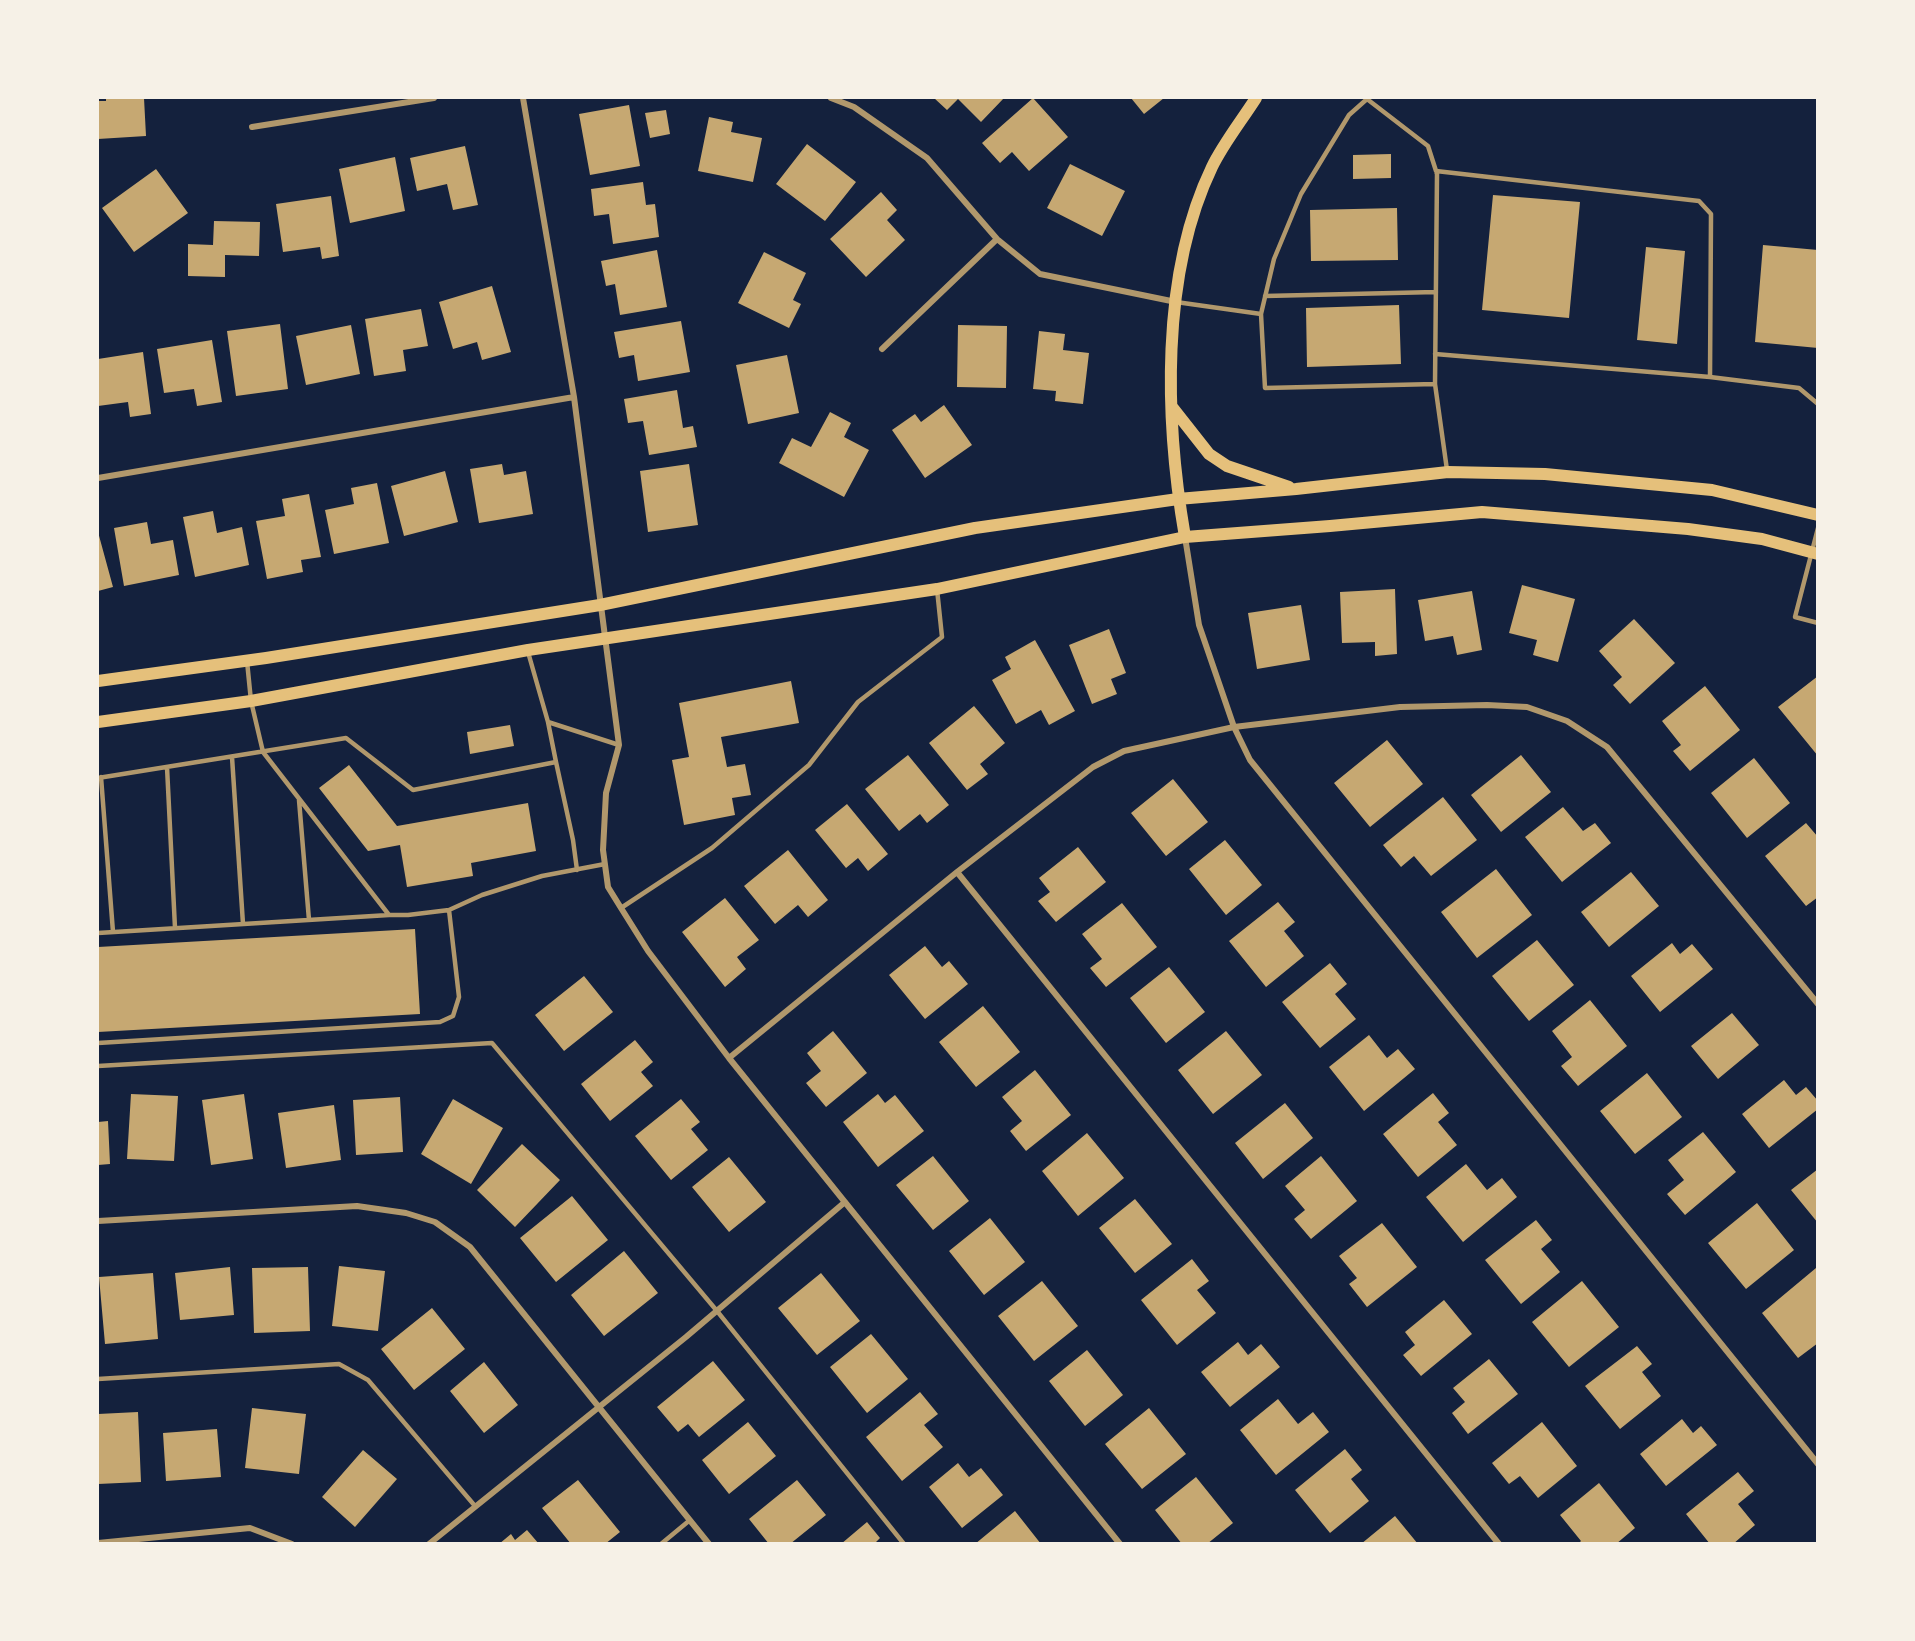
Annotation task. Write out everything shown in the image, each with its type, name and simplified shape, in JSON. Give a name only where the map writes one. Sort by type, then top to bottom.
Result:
[{"type":"main road","points":[[1185,537],[1178,499],[1170,355],[1176,302],[1188,229],[1212,166],[1256,98]]},
{"type":"main road","points":[[1172,407],[1209,454],[1227,466],[1296,489]]},
{"type":"main road","points":[[98,681],[247,661],[600,605],[975,528],[1178,499],[1448,472],[1545,474],[1712,490],[1818,515]]},
{"type":"main road","points":[[98,722],[251,701],[528,650],[937,589],[1185,537],[1482,512],[1688,529],[1762,539],[1815,553]]},
{"type":"street","points":[[252,126],[434,98]]},
{"type":"street","points":[[523,98],[574,397],[619,745],[606,792],[603,850],[608,887],[648,951],[729,1058],[1120,1544]]},
{"type":"street","points":[[831,98],[854,107],[927,158],[997,239],[1040,274],[1176,302]]},
{"type":"street","points":[[882,349],[997,239]]},
{"type":"street","points":[[98,478],[574,397]]},
{"type":"street","points":[[1185,537],[1199,625],[1234,728],[1250,760],[1818,1464]]},
{"type":"street","points":[[729,1058],[957,872],[1093,767],[1124,751],[1234,728],[1400,707],[1487,705],[1527,707],[1567,721],[1608,747],[1818,1005]]},
{"type":"street","points":[[957,872],[1499,1544]]},
{"type":"street","points":[[429,1544],[717,1311],[845,1202]]},
{"type":"street","points":[[98,1221],[357,1206],[406,1213],[435,1222],[470,1247],[709,1544]]},
{"type":"street","points":[[98,1543],[250,1528],[292,1544]]},
{"type":"lane","points":[[1435,384],[1265,388],[1261,314],[1274,259],[1301,194],[1349,115],[1367,98],[1428,146],[1436,171],[1435,384],[1448,472]]},
{"type":"lane","points":[[1436,171],[1700,201],[1711,214],[1710,377]]},
{"type":"lane","points":[[1265,296],[1436,292]]},
{"type":"lane","points":[[1176,302],[1261,314]]},
{"type":"lane","points":[[1435,354],[1710,377],[1799,388],[1818,404]]},
{"type":"lane","points":[[1818,528],[1815,553],[1796,617],[1818,623]]},
{"type":"lane","points":[[621,908],[712,848],[809,765],[858,702],[942,638],[937,589]]},
{"type":"lane","points":[[528,650],[548,722],[573,840],[577,870]]},
{"type":"lane","points":[[247,661],[251,701],[263,752],[389,915]]},
{"type":"lane","points":[[548,722],[619,745]]},
{"type":"lane","points":[[113,932],[99,777],[346,738],[413,790],[556,762]]},
{"type":"lane","points":[[232,757],[243,924]]},
{"type":"lane","points":[[167,767],[176,928]]},
{"type":"lane","points":[[299,799],[309,920]]},
{"type":"lane","points":[[98,933],[408,915],[448,910],[482,895],[532,879],[605,864]]},
{"type":"lane","points":[[98,1043],[440,1022],[453,1016],[459,997],[448,910]]},
{"type":"lane","points":[[98,1066],[492,1043],[717,1311],[904,1544]]},
{"type":"lane","points":[[98,1379],[339,1364],[368,1380],[475,1506]]},
{"type":"lane","points":[[661,1544],[690,1520]]},
{"type":"building","points":[[106,98],[144,98],[146,136],[98,139],[98,101],[106,101]]},
{"type":"building","points":[[934,98],[1004,98],[981,122],[958,99],[947,110]]},
{"type":"building","points":[[1033,98],[1068,137],[1029,171],[1012,152],[1000,163],[982,143]]},
{"type":"building","points":[[1131,98],[1164,98],[1144,114]]},
{"type":"building","points":[[629,105],[640,166],[590,175],[579,114]]},
{"type":"building","points":[[666,110],[670,134],[650,138],[645,113]]},
{"type":"building","points":[[709,117],[733,122],[731,132],[762,138],[753,182],[698,171]]},
{"type":"building","points":[[807,144],[856,182],[825,221],[776,184]]},
{"type":"building","points":[[465,146],[478,205],[453,210],[447,184],[417,191],[410,158]]},
{"type":"building","points":[[1391,154],[1391,178],[1353,179],[1353,155]]},
{"type":"building","points":[[395,157],[405,211],[350,223],[339,169]]},
{"type":"building","points":[[1070,164],[1125,191],[1102,236],[1047,208]]},
{"type":"building","points":[[156,169],[188,213],[134,252],[102,208]]},
{"type":"building","points":[[643,182],[646,205],[655,204],[659,237],[613,244],[609,214],[594,216],[591,189]]},
{"type":"building","points":[[881,192],[897,210],[887,220],[905,240],[866,277],[830,239]]},
{"type":"building","points":[[1493,195],[1580,202],[1569,318],[1482,310]]},
{"type":"building","points":[[331,196],[339,256],[322,259],[320,247],[283,252],[276,204]]},
{"type":"building","points":[[1397,208],[1398,260],[1311,261],[1310,210]]},
{"type":"building","points":[[214,221],[260,222],[259,256],[225,255],[225,277],[188,276],[188,244],[213,245]]},
{"type":"building","points":[[1763,245],[1818,250],[1818,348],[1755,342]]},
{"type":"building","points":[[1646,247],[1685,251],[1677,344],[1637,340]]},
{"type":"building","points":[[657,250],[667,307],[620,315],[615,284],[606,286],[601,261]]},
{"type":"building","points":[[764,252],[806,273],[793,300],[801,304],[789,328],[738,303]]},
{"type":"building","points":[[492,286],[511,352],[482,360],[477,342],[453,349],[439,302]]},
{"type":"building","points":[[1399,305],[1401,364],[1307,367],[1306,308]]},
{"type":"building","points":[[421,309],[428,346],[403,350],[406,371],[374,376],[365,319]]},
{"type":"building","points":[[681,321],[690,372],[638,381],[634,355],[619,358],[614,332]]},
{"type":"building","points":[[280,324],[288,389],[236,396],[227,331]]},
{"type":"building","points":[[351,325],[360,374],[306,385],[296,336]]},
{"type":"building","points":[[958,325],[1007,326],[1006,388],[957,387]]},
{"type":"building","points":[[1039,331],[1065,334],[1063,350],[1089,353],[1083,404],[1055,401],[1056,391],[1033,389]]},
{"type":"building","points":[[212,340],[222,402],[197,406],[194,389],[164,393],[157,349]]},
{"type":"building","points":[[143,352],[151,414],[130,417],[128,402],[98,406],[98,359]]},
{"type":"building","points":[[787,355],[799,413],[748,424],[736,365]]},
{"type":"building","points":[[677,390],[683,428],[693,426],[697,447],[649,455],[643,421],[628,423],[624,399]]},
{"type":"building","points":[[944,405],[972,445],[925,478],[892,430],[915,414],[921,422]]},
{"type":"building","points":[[830,412],[851,423],[844,437],[869,450],[844,497],[779,463],[792,438],[811,447]]},
{"type":"building","points":[[502,464],[504,475],[526,471],[533,514],[479,523],[470,469]]},
{"type":"building","points":[[689,464],[698,525],[648,532],[640,471]]},
{"type":"building","points":[[445,471],[458,522],[404,536],[391,486]]},
{"type":"building","points":[[377,483],[389,543],[334,554],[325,510],[354,504],[351,488]]},
{"type":"building","points":[[309,494],[321,557],[301,560],[303,572],[267,579],[256,521],[285,516],[282,499]]},
{"type":"building","points":[[213,511],[217,533],[242,527],[249,565],[195,577],[183,517]]},
{"type":"building","points":[[147,522],[151,544],[173,540],[179,575],[124,586],[114,528]]},
{"type":"building","points":[[98,532],[113,587],[98,591]]},
{"type":"building","points":[[1522,585],[1575,599],[1558,662],[1533,655],[1537,640],[1509,633]]},
{"type":"building","points":[[1395,589],[1397,654],[1375,656],[1375,642],[1342,643],[1340,592]]},
{"type":"building","points":[[1472,591],[1482,650],[1457,655],[1453,636],[1425,641],[1418,600]]},
{"type":"building","points":[[1301,605],[1310,660],[1257,669],[1248,613]]},
{"type":"building","points":[[1634,619],[1675,663],[1630,704],[1613,685],[1622,677],[1599,651]]},
{"type":"building","points":[[1109,629],[1126,673],[1111,679],[1117,694],[1092,704],[1069,645]]},
{"type":"building","points":[[1035,640],[1075,711],[1049,725],[1041,710],[1016,724],[992,680],[1011,669],[1005,657]]},
{"type":"building","points":[[1818,676],[1818,756],[1778,707]]},
{"type":"building","points":[[791,681],[799,723],[721,737],[727,767],[745,764],[751,795],[732,798],[735,815],[684,825],[672,760],[689,757],[679,703]]},
{"type":"building","points":[[1705,686],[1740,730],[1690,771],[1673,751],[1681,745],[1662,721]]},
{"type":"building","points":[[974,706],[1005,743],[980,764],[988,774],[967,790],[929,743]]},
{"type":"building","points":[[510,725],[514,746],[470,754],[467,732]]},
{"type":"building","points":[[1387,740],[1423,784],[1370,827],[1334,783]]},
{"type":"building","points":[[908,755],[949,805],[927,823],[920,814],[899,831],[865,789]]},
{"type":"building","points":[[1521,755],[1551,792],[1501,832],[1471,795]]},
{"type":"building","points":[[1754,758],[1790,803],[1747,838],[1711,793]]},
{"type":"building","points":[[349,765],[397,826],[528,803],[536,851],[471,863],[473,876],[407,887],[400,845],[368,851],[319,788]]},
{"type":"building","points":[[1173,779],[1208,822],[1166,856],[1131,813]]},
{"type":"building","points":[[1443,797],[1477,840],[1431,876],[1414,856],[1401,867],[1383,845]]},
{"type":"building","points":[[847,804],[888,854],[868,871],[858,858],[846,868],[815,830]]},
{"type":"building","points":[[1563,807],[1583,831],[1595,823],[1611,843],[1562,882],[1525,837]]},
{"type":"building","points":[[1806,823],[1818,837],[1818,897],[1806,906],[1765,856]]},
{"type":"building","points":[[1225,840],[1262,885],[1226,915],[1189,869]]},
{"type":"building","points":[[1078,847],[1106,882],[1056,922],[1038,901],[1050,892],[1039,878]]},
{"type":"building","points":[[788,850],[828,900],[808,917],[798,905],[775,924],[744,886]]},
{"type":"building","points":[[1496,869],[1532,915],[1477,958],[1441,912]]},
{"type":"building","points":[[1631,872],[1659,906],[1609,947],[1581,912]]},
{"type":"building","points":[[725,898],[759,940],[737,957],[746,969],[725,987],[682,932]]},
{"type":"building","points":[[1278,902],[1295,922],[1284,931],[1304,956],[1266,987],[1229,941]]},
{"type":"building","points":[[1122,903],[1157,947],[1106,987],[1090,968],[1102,959],[1082,934]]},
{"type":"building","points":[[415,929],[420,1014],[98,1032],[98,947]]},
{"type":"building","points":[[1537,940],[1574,985],[1529,1021],[1492,976]]},
{"type":"building","points":[[1672,943],[1680,954],[1692,944],[1713,969],[1660,1012],[1631,976]]},
{"type":"building","points":[[925,946],[942,967],[949,961],[968,984],[925,1019],[889,975]]},
{"type":"building","points":[[1330,963],[1347,984],[1335,994],[1356,1019],[1320,1048],[1282,1002]]},
{"type":"building","points":[[1169,967],[1205,1012],[1166,1043],[1130,998]]},
{"type":"building","points":[[584,976],[613,1012],[564,1051],[535,1015]]},
{"type":"building","points":[[1590,1000],[1627,1046],[1578,1086],[1561,1066],[1572,1057],[1552,1031]]},
{"type":"building","points":[[983,1006],[1020,1052],[976,1087],[939,1042]]},
{"type":"building","points":[[1732,1013],[1759,1045],[1718,1079],[1691,1046]]},
{"type":"building","points":[[833,1031],[867,1073],[826,1107],[806,1083],[821,1071],[807,1053]]},
{"type":"building","points":[[1226,1031],[1262,1075],[1213,1114],[1178,1070]]},
{"type":"building","points":[[1369,1035],[1387,1058],[1398,1049],[1415,1069],[1364,1111],[1329,1067]]},
{"type":"building","points":[[635,1040],[653,1062],[641,1072],[653,1086],[610,1121],[581,1084]]},
{"type":"building","points":[[1035,1070],[1071,1115],[1026,1151],[1010,1131],[1022,1121],[1002,1097]]},
{"type":"building","points":[[1647,1073],[1682,1117],[1635,1154],[1600,1111]]},
{"type":"building","points":[[1784,1080],[1796,1095],[1806,1087],[1818,1101],[1818,1109],[1769,1148],[1742,1114]]},
{"type":"building","points":[[1433,1093],[1449,1113],[1438,1122],[1457,1145],[1418,1177],[1383,1134]]},
{"type":"building","points":[[131,1094],[178,1096],[174,1161],[127,1159]]},
{"type":"building","points":[[244,1094],[253,1159],[211,1165],[202,1100]]},
{"type":"building","points":[[878,1094],[885,1103],[895,1095],[924,1131],[878,1167],[843,1122]]},
{"type":"building","points":[[400,1097],[403,1152],[356,1155],[353,1100]]},
{"type":"building","points":[[453,1099],[503,1128],[471,1184],[421,1154]]},
{"type":"building","points":[[681,1099],[700,1122],[691,1129],[708,1150],[671,1180],[635,1136]]},
{"type":"building","points":[[1285,1103],[1313,1138],[1263,1179],[1235,1143]]},
{"type":"building","points":[[334,1105],[341,1160],[286,1168],[278,1113]]},
{"type":"building","points":[[108,1121],[110,1164],[98,1165],[98,1122]]},
{"type":"building","points":[[1703,1132],[1736,1172],[1685,1215],[1667,1194],[1684,1180],[1668,1160]]},
{"type":"building","points":[[1087,1133],[1124,1178],[1078,1216],[1042,1171]]},
{"type":"building","points":[[522,1144],[560,1180],[515,1227],[477,1190]]},
{"type":"building","points":[[933,1156],[969,1201],[933,1230],[896,1185]]},
{"type":"building","points":[[1321,1156],[1357,1201],[1311,1239],[1294,1219],[1305,1210],[1285,1186]]},
{"type":"building","points":[[729,1157],[766,1202],[729,1232],[692,1187]]},
{"type":"building","points":[[1466,1164],[1487,1190],[1502,1178],[1517,1197],[1463,1242],[1426,1197]]},
{"type":"building","points":[[1818,1169],[1818,1223],[1791,1190]]},
{"type":"building","points":[[572,1196],[608,1240],[556,1282],[520,1238]]},
{"type":"building","points":[[1135,1199],[1172,1244],[1135,1273],[1099,1228]]},
{"type":"building","points":[[1757,1203],[1794,1250],[1746,1289],[1708,1243]]},
{"type":"building","points":[[990,1218],[1025,1262],[984,1295],[949,1251]]},
{"type":"building","points":[[1536,1220],[1552,1240],[1541,1249],[1560,1272],[1521,1304],[1485,1260]]},
{"type":"building","points":[[1382,1223],[1417,1267],[1367,1307],[1349,1284],[1357,1278],[1339,1256]]},
{"type":"building","points":[[624,1251],[658,1293],[604,1336],[571,1295]]},
{"type":"building","points":[[1192,1259],[1209,1281],[1197,1290],[1216,1313],[1177,1345],[1141,1300]]},
{"type":"building","points":[[339,1266],[385,1271],[378,1331],[332,1326]]},
{"type":"building","points":[[230,1267],[234,1315],[180,1320],[175,1273]]},
{"type":"building","points":[[308,1267],[310,1331],[254,1333],[252,1268]]},
{"type":"building","points":[[1816,1268],[1818,1343],[1798,1358],[1762,1313]]},
{"type":"building","points":[[153,1273],[158,1339],[105,1344],[99,1277]]},
{"type":"building","points":[[821,1273],[860,1321],[817,1355],[778,1308]]},
{"type":"building","points":[[1042,1281],[1078,1326],[1034,1361],[998,1316]]},
{"type":"building","points":[[1582,1281],[1619,1327],[1569,1367],[1532,1322]]},
{"type":"building","points":[[1444,1300],[1472,1334],[1421,1376],[1403,1355],[1415,1345],[1405,1332]]},
{"type":"building","points":[[432,1308],[465,1349],[414,1390],[381,1349]]},
{"type":"building","points":[[871,1334],[908,1379],[867,1413],[830,1367]]},
{"type":"building","points":[[1238,1342],[1248,1355],[1261,1344],[1280,1367],[1230,1407],[1201,1372]]},
{"type":"building","points":[[1637,1346],[1652,1364],[1642,1372],[1661,1396],[1620,1429],[1585,1386]]},
{"type":"building","points":[[1087,1350],[1123,1395],[1085,1426],[1049,1381]]},
{"type":"building","points":[[1489,1359],[1518,1394],[1468,1434],[1452,1413],[1465,1402],[1453,1388]]},
{"type":"building","points":[[713,1361],[745,1400],[699,1437],[688,1424],[678,1432],[657,1407]]},
{"type":"building","points":[[484,1362],[518,1405],[484,1433],[450,1391]]},
{"type":"building","points":[[920,1392],[938,1414],[924,1425],[943,1447],[902,1481],[866,1437]]},
{"type":"building","points":[[1278,1399],[1298,1424],[1313,1412],[1329,1432],[1276,1475],[1240,1430]]},
{"type":"building","points":[[252,1408],[306,1414],[299,1474],[245,1468]]},
{"type":"building","points":[[1149,1408],[1186,1454],[1142,1489],[1105,1444]]},
{"type":"building","points":[[138,1412],[141,1482],[98,1484],[98,1414]]},
{"type":"building","points":[[1682,1419],[1693,1433],[1701,1426],[1717,1445],[1666,1486],[1640,1454]]},
{"type":"building","points":[[748,1422],[776,1456],[729,1494],[702,1460]]},
{"type":"building","points":[[1542,1422],[1577,1466],[1538,1498],[1520,1476],[1509,1484],[1492,1463]]},
{"type":"building","points":[[217,1429],[221,1477],[166,1481],[163,1433]]},
{"type":"building","points":[[1345,1449],[1362,1470],[1351,1479],[1369,1501],[1330,1533],[1295,1490]]},
{"type":"building","points":[[363,1450],[397,1479],[355,1527],[322,1497]]},
{"type":"building","points":[[958,1463],[969,1477],[981,1468],[1003,1495],[962,1528],[929,1487]]},
{"type":"building","points":[[1738,1472],[1754,1491],[1738,1504],[1755,1525],[1733,1544],[1710,1544],[1686,1514]]},
{"type":"building","points":[[1196,1477],[1233,1523],[1207,1544],[1182,1544],[1155,1510]]},
{"type":"building","points":[[578,1480],[620,1532],[605,1544],[571,1544],[542,1508]]},
{"type":"building","points":[[797,1480],[826,1515],[790,1544],[769,1544],[749,1519]]},
{"type":"building","points":[[1599,1483],[1635,1528],[1616,1544],[1578,1544],[1581,1541],[1560,1515]]},
{"type":"building","points":[[1015,1511],[1041,1544],[975,1544]]},
{"type":"building","points":[[1395,1516],[1418,1544],[1361,1544]]},
{"type":"building","points":[[867,1522],[880,1538],[874,1544],[841,1544]]},
{"type":"building","points":[[527,1530],[539,1544],[499,1544],[511,1534],[515,1540]]}]
